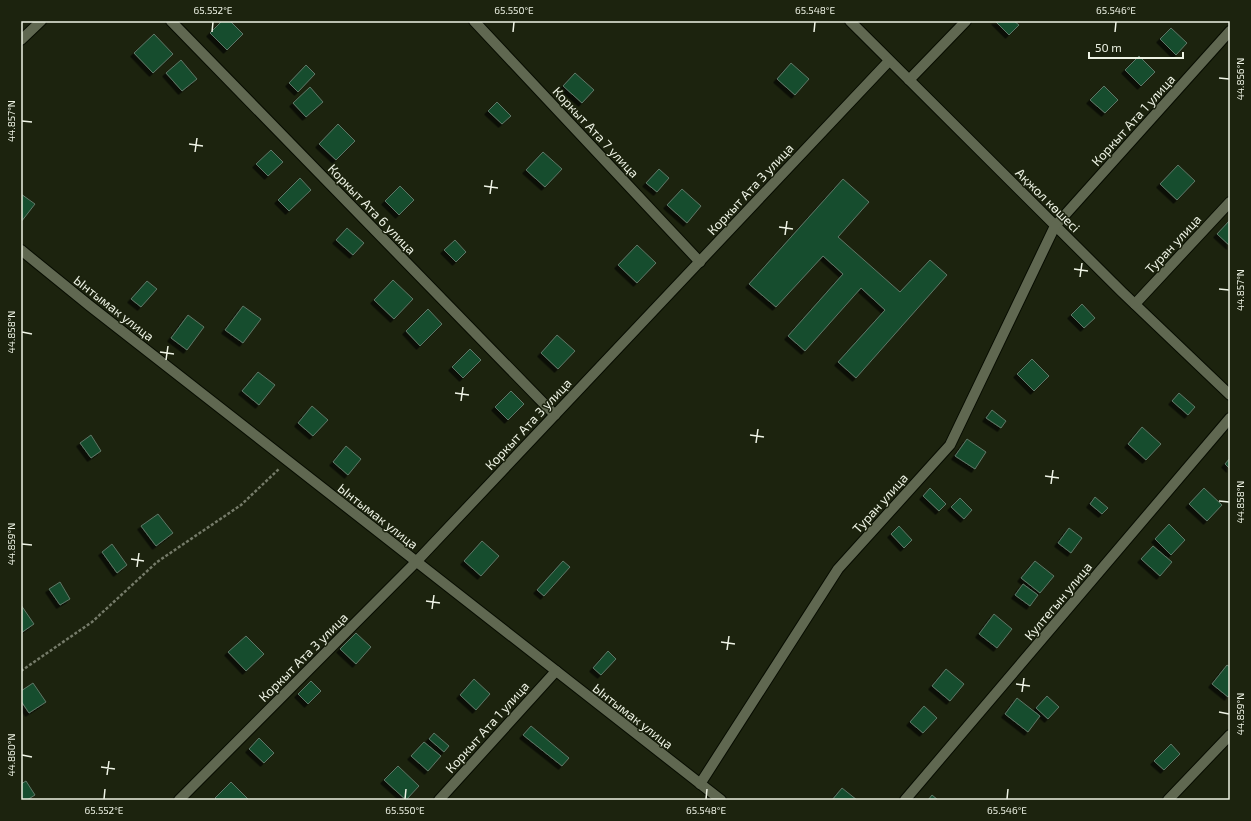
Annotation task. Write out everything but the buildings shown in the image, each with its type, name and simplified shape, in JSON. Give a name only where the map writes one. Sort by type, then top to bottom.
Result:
[{"type":"street","points":[[21,40],[41,21]]},
{"type":"street","name":"Коркыт Ата 6 улица","points":[[171,21],[555,415]]},
{"type":"street","name":"Коркыт Ата 7 улица","points":[[474,21],[700,262]]},
{"type":"street","name":"Ақжол көшесі","points":[[850,21],[1055,226],[1230,395]]},
{"type":"street","points":[[909,80],[966,21]]},
{"type":"street","name":"Коркыт Ата 1 улица","points":[[1055,226],[1230,31]]},
{"type":"street","name":"Коркыт Ата 3 улица","points":[[179,800],[416,562],[889,61]]},
{"type":"street","name":"Туран улица","points":[[1135,304],[1230,202]]},
{"type":"street","name":"Туран улица","points":[[700,784],[838,569],[950,445],[1055,226]]},
{"type":"street","name":"Ынтымак улица","points":[[21,250],[287,461],[721,800]]},
{"type":"street","name":"Култегын улица","points":[[906,800],[1230,418]]},
{"type":"street","name":"Коркыт Ата 1 улица","points":[[439,800],[556,671]]},
{"type":"street","points":[[1168,800],[1230,735]]},
{"type":"path","points":[[21,671],[92,622],[157,562],[241,505],[287,461]]}]
